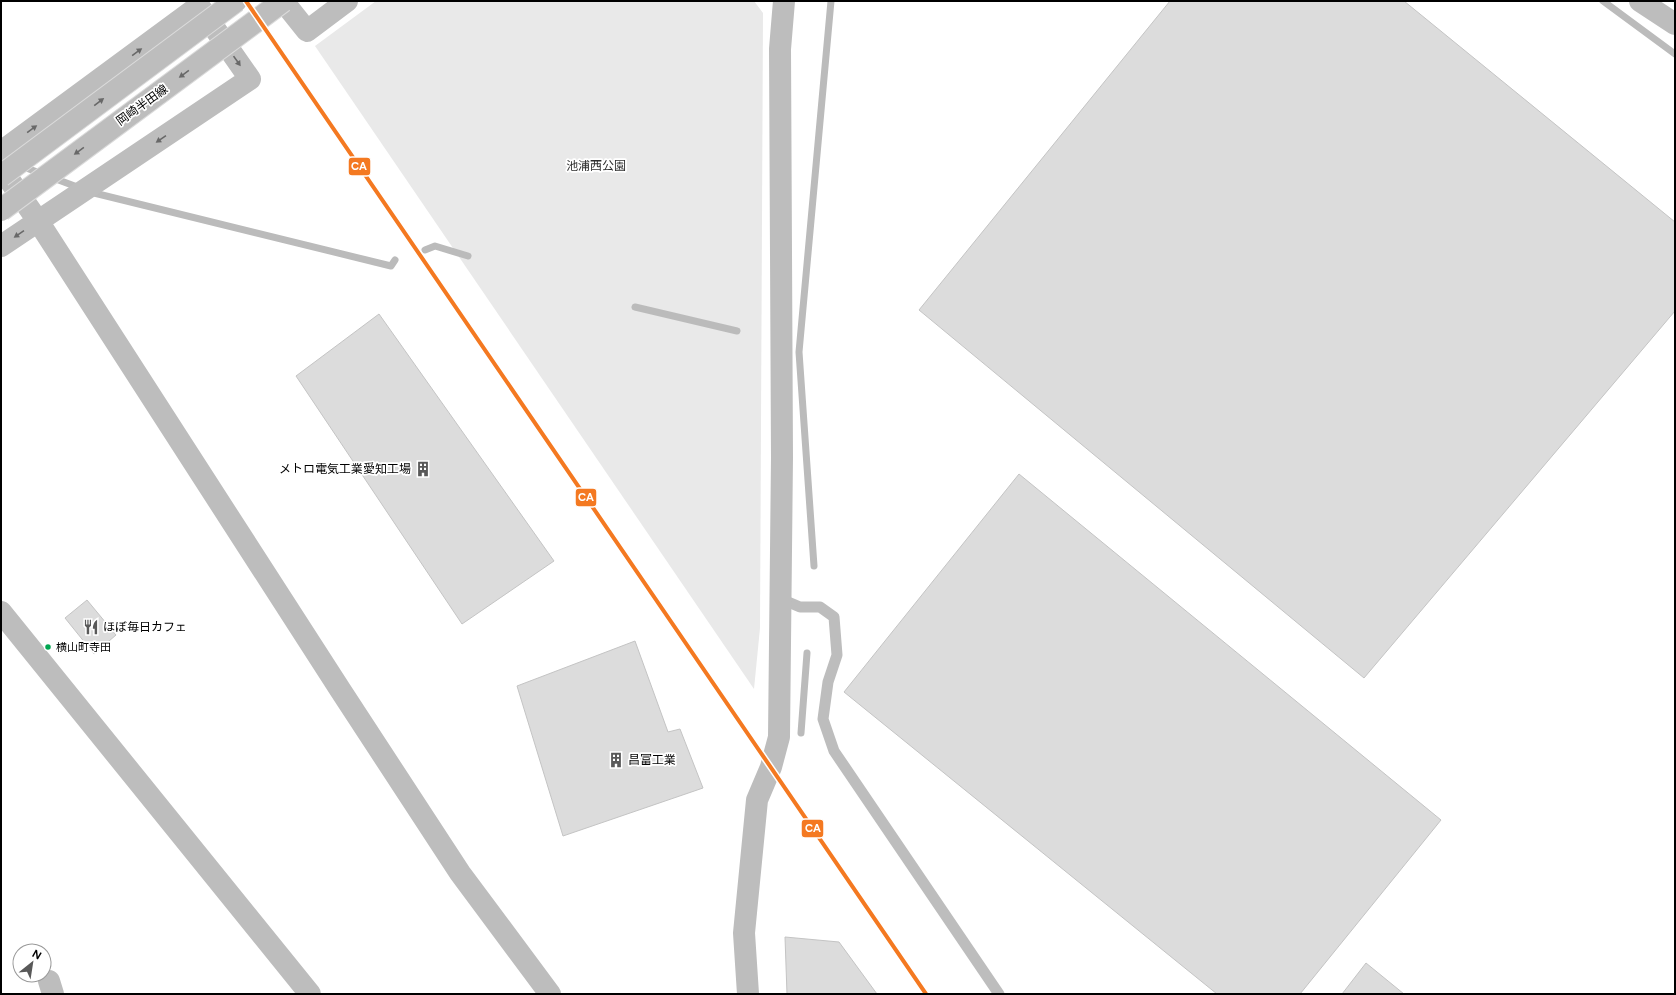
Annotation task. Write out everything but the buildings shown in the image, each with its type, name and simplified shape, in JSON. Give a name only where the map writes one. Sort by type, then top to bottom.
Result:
[{"type":"street","points":[[1,176],[236,1]]},
{"type":"street","points":[[283,1],[307,31],[347,1]]},
{"type":"street","name":"岡崎半田線","points":[[1,210],[283,1]]},
{"type":"street","points":[[748,994],[744,933],[757,800],[771,767],[779,737],[781,599],[780,49],[784,1]]},
{"type":"street","points":[[1640,1],[1675,24]]},
{"type":"street","points":[[1,152],[200,6],[250,80],[1,246]]},
{"type":"street","points":[[1,168],[38,221],[460,873],[550,994]]},
{"type":"street","points":[[1,612],[310,994]]},
{"type":"lane","points":[[781,599],[800,607],[820,607],[834,617],[837,655],[828,682],[823,719],[834,751],[999,994]]},
{"type":"green space","name":"池浦西公園","points":[[376,1],[754,1],[763,13],[760,628],[754,689],[315,46]]},
{"type":"waterway","points":[[814,566],[799,352],[831,1]]},
{"type":"waterway","points":[[1603,1],[1675,54]]},
{"type":"waterway","points":[[21,166],[80,188]]},
{"type":"waterway","points":[[90,192],[391,266],[395,260]]},
{"type":"waterway","points":[[425,250],[435,246],[468,256]]},
{"type":"waterway","points":[[635,307],[737,331]]},
{"type":"waterway","points":[[801,733],[807,653]]},
{"type":"transit line","name":"CA","points":[[246,1],[926,994]]},
{"type":"place","name":"メトロ電気工業愛知工場","points":[[423,469]]},
{"type":"place","name":"ほぼ毎日カフェ","points":[[91,627]]},
{"type":"place","name":"横山町寺田","points":[[48,647]]},
{"type":"place","name":"昌富工業","points":[[616,760]]}]
